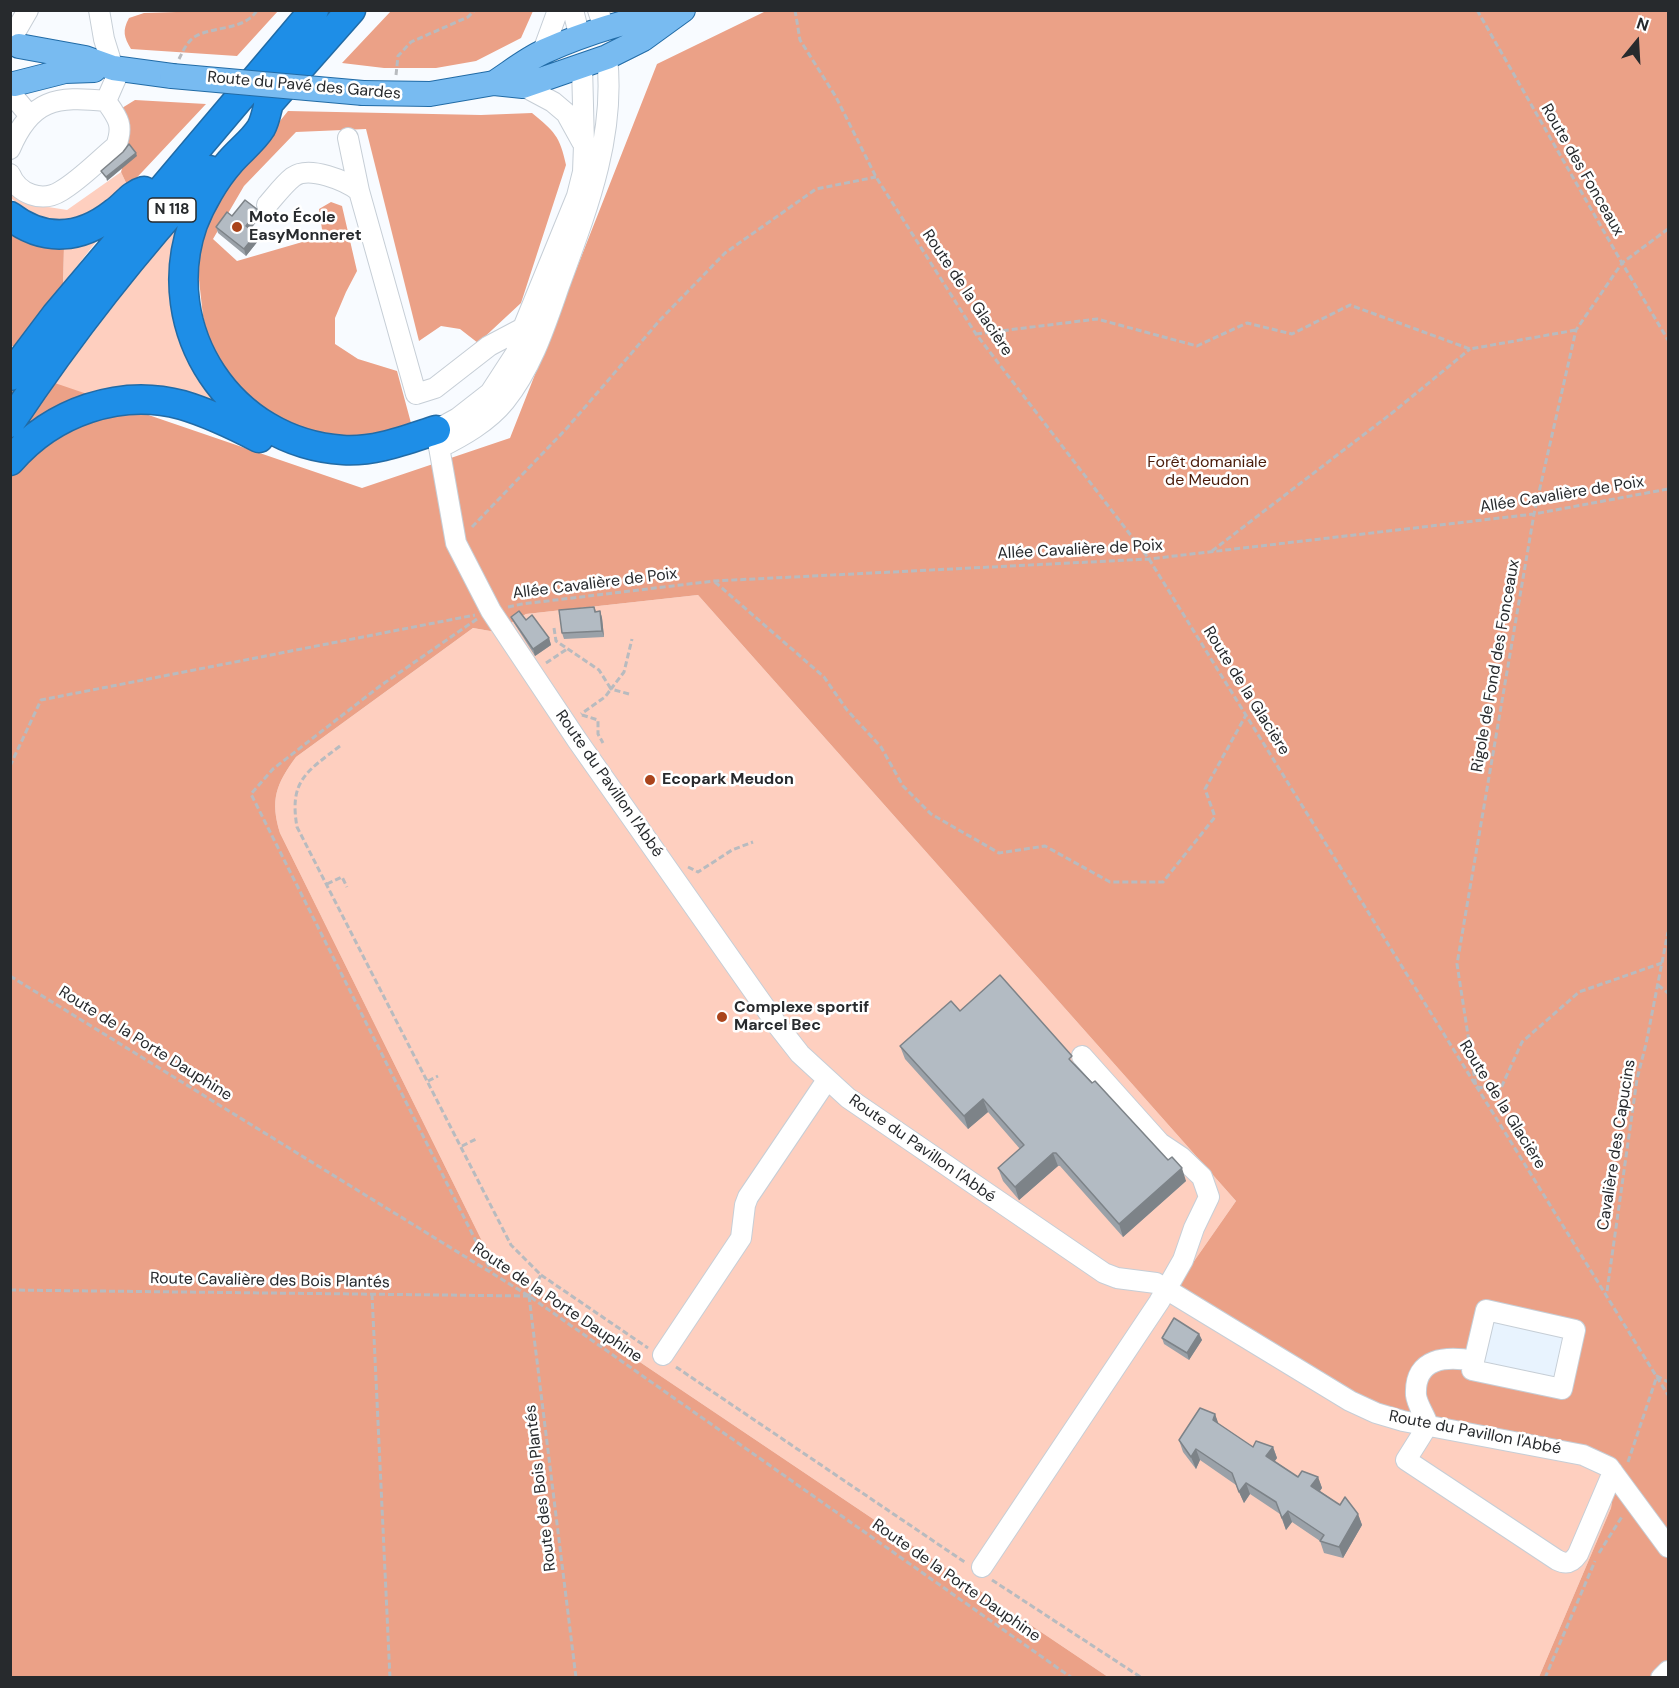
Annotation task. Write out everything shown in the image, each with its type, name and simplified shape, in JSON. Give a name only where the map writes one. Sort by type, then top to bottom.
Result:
[{"type":"highway","name":"N 118","points":[[10,376],[56,315],[314,10]]},
{"type":"highway","name":"N 118","points":[[10,423],[36,384],[119,274],[164,219],[351,10]]},
{"type":"highway","points":[[269,102],[261,127],[228,164],[201,206],[193,224],[184,260],[183,287],[187,318],[197,351],[218,383],[243,410],[276,431],[308,444],[343,450],[360,450],[437,439]]},
{"type":"highway","points":[[10,216],[20,224],[41,232],[59,234],[80,232],[96,226],[117,212],[133,194],[164,186]]},
{"type":"highway","points":[[10,460],[20,449],[45,430],[73,414],[107,403],[136,400],[180,404],[204,412],[293,454],[323,463],[352,467],[391,465],[437,439]]},
{"type":"main road","name":"Route du Pavé des Gardes","points":[[14,38],[117,68],[170,76],[363,93],[430,94],[494,83],[523,86],[607,57],[643,39],[682,10]]},
{"type":"main road","name":"Route du Pavé des Gardes","points":[[494,83],[543,51],[580,38],[601,19],[636,18],[682,10]]},
{"type":"main road","points":[[601,19],[607,57]]},
{"type":"main road","points":[[12,88],[20,72],[21,59],[14,38]]},
{"type":"main road","points":[[580,38],[582,65]]},
{"type":"main road","name":"Route du Pavé des Gardes","points":[[12,88],[65,71],[117,68]]},
{"type":"street","points":[[14,38],[28,10]]},
{"type":"street","points":[[99,10],[104,39],[117,68],[106,101]]},
{"type":"street","points":[[543,51],[558,10]]},
{"type":"street","points":[[573,10],[580,38]]},
{"type":"street","points":[[437,439],[463,436],[485,421],[505,401],[534,355],[587,210],[602,157],[608,118],[607,57]]},
{"type":"street","points":[[437,439],[458,418],[490,393],[516,353],[523,328],[577,196],[583,172],[585,145],[582,65]]},
{"type":"street","points":[[523,86],[553,102],[566,113],[585,145]]},
{"type":"street","points":[[12,88],[29,114]]},
{"type":"street","points":[[10,149],[29,114],[59,100],[106,101],[119,118],[120,135],[116,146],[60,192],[42,197],[28,194],[15,184],[10,174]]},
{"type":"street","points":[[348,138],[359,191],[416,394],[435,388],[489,346],[523,328]]},
{"type":"street","points":[[267,205],[295,176],[310,172],[347,182],[359,191]]},
{"type":"street","name":"Route du Pavillon l'Abbé","points":[[437,439],[456,543],[491,612],[573,719],[778,1026],[800,1054],[827,1080],[867,1112],[1104,1273],[1117,1278],[1156,1283],[1345,1408],[1583,1455],[1609,1467],[1668,1547]]},
{"type":"street","points":[[980,1570],[1125,1355],[1166,1289],[1183,1260],[1194,1228],[1209,1197],[1202,1177],[1181,1157],[1160,1143],[1082,1056]]},
{"type":"street","points":[[663,1357],[741,1238],[748,1197],[827,1080]]},
{"type":"street","points":[[1486,1310],[1575,1330],[1562,1389],[1472,1370],[1474,1361],[1486,1310]]},
{"type":"street","points":[[1474,1361],[1454,1357],[1429,1364],[1421,1372],[1416,1395],[1428,1425],[1406,1460],[1562,1563],[1571,1563],[1578,1554],[1612,1472]]},
{"type":"street","points":[[1661,1677],[1668,1671]]},
{"type":"path","points":[[170,76],[186,46],[195,36],[247,21],[255,16],[257,10]]},
{"type":"path","points":[[395,95],[398,56],[411,42],[468,17],[476,10]]},
{"type":"path","name":"Route de la Glacière","points":[[795,10],[800,40],[836,97],[876,177],[976,334],[1149,559],[1476,1087],[1607,1293],[1668,1395]]},
{"type":"path","name":"Route des Fonceaux","points":[[1478,10],[1668,340]]},
{"type":"path","points":[[456,543],[567,428],[660,320],[725,254],[816,189],[876,177]]},
{"type":"path","name":"Rigole de Fond des Fonceaux","points":[[1476,1087],[1457,964],[1534,514],[1576,330],[1622,263],[1668,229]]},
{"type":"path","points":[[976,334],[1097,319],[1197,346],[1247,323],[1292,334],[1350,306],[1470,349]]},
{"type":"path","points":[[1211,552],[1392,413],[1470,349],[1576,330]]},
{"type":"path","name":"Allée Cavalière de Poix","points":[[491,612],[522,604],[714,581],[1149,559],[1534,514],[1668,489]]},
{"type":"path","points":[[714,581],[824,677],[847,710],[881,747],[903,786],[931,814],[999,853],[1045,846],[1110,882],[1163,882],[1215,817],[1205,789],[1247,714]]},
{"type":"path","points":[[10,766],[41,700],[491,612]]},
{"type":"path","points":[[491,612],[464,627],[380,686],[273,770],[250,794],[492,1273]]},
{"type":"path","points":[[554,628],[556,641],[599,670],[611,689],[629,694]]},
{"type":"path","points":[[573,719],[605,697],[624,672],[632,639]]},
{"type":"path","points":[[549,661],[567,649]]},
{"type":"path","points":[[573,719],[598,720],[598,734],[604,746]]},
{"type":"path","points":[[340,746],[311,768],[301,780],[294,798],[297,827],[511,1245],[541,1275],[1142,1677]]},
{"type":"path","points":[[682,863],[698,872],[732,850],[753,842]]},
{"type":"path","points":[[327,884],[342,877],[347,887]]},
{"type":"path","name":"Cavalière des Capucins","points":[[1607,1293],[1637,1079],[1668,932]]},
{"type":"path","points":[[1476,1087],[1500,1090],[1522,1042],[1580,992],[1662,963]]},
{"type":"path","name":"Route de la Porte Dauphine","points":[[10,976],[530,1296],[1072,1677]]},
{"type":"path","points":[[1658,985],[1668,993]]},
{"type":"path","points":[[428,1081],[438,1076]]},
{"type":"path","points":[[461,1146],[476,1138]]},
{"type":"path","points":[[530,1296],[541,1275]]},
{"type":"path","name":"Route Cavalière des Bois Plantés","points":[[10,1290],[530,1296]]},
{"type":"path","points":[[372,1294],[390,1677]]},
{"type":"path","name":"Route des Bois Plantés","points":[[530,1296],[576,1677]]},
{"type":"shaded area","points":[[121,172],[128,187],[103,212],[56,223],[28,214],[11,198],[10,185],[20,199],[42,206],[67,210]]},
{"type":"shaded area","points":[[190,204],[173,278],[240,417],[205,403],[16,435]]},
{"type":"shaded area","points":[[107,228],[63,284],[64,246]]},
{"type":"shaded area","name":"Complexe sportif Marcel Bec","points":[[698,595],[1236,1201],[1176,1287],[1532,1449],[1600,1470],[1613,1494],[1611,1508],[1539,1677],[1108,1677],[515,1278],[499,1263],[482,1241],[280,833],[275,811],[277,793],[296,757],[473,628],[496,632],[526,614]]},
{"type":"shaded area","points":[[1483,1305],[1581,1326],[1565,1396],[1468,1374]]},
{"type":"green space","points":[[278,11],[237,56],[131,49],[125,37],[125,27],[129,18],[144,13]]},
{"type":"green space","points":[[391,11],[533,11],[521,38],[476,61],[436,68],[384,68],[342,63]]},
{"type":"green space","name":"Forêt domaniale de Meudon","points":[[766,11],[1668,11],[1668,1677],[1539,1677],[1611,1508],[1613,1494],[1600,1470],[1370,1402],[1176,1287],[1236,1201],[698,595],[526,614],[496,632],[473,628],[296,757],[280,784],[275,802],[280,833],[482,1241],[499,1263],[515,1278],[1108,1677],[11,1678],[11,368],[362,488],[510,438],[657,64]],"holes":[[[1483,1305],[1581,1326],[1565,1396],[1468,1374]]]},
{"type":"green space","points":[[135,100],[206,104],[128,187],[121,172],[124,161],[122,108]]},
{"type":"green space","points":[[288,111],[481,115],[532,113],[551,130],[561,147],[566,165],[521,303],[478,343],[460,329],[441,326],[419,341],[366,129],[296,132],[244,186],[213,239],[237,261],[323,236],[319,209],[331,202],[342,206],[357,271],[335,318],[335,344],[358,359],[397,371],[411,423],[400,436],[350,439],[295,427],[253,405],[211,350],[203,316],[197,262],[205,231],[221,194]]},
{"type":"green space","points":[[10,230],[64,246],[63,284],[17,347],[11,346]]},
{"type":"building","points":[[129,144],[136,153],[106,177],[101,171]]},
{"type":"building","name":"Moto École EasyMonneret","points":[[245,200],[258,210],[246,226],[256,234],[244,249],[216,227],[227,212],[232,216]]},
{"type":"building","points":[[594,607],[595,612],[600,611],[602,631],[562,633],[559,610]]},
{"type":"building","points":[[519,611],[526,620],[532,615],[549,638],[533,649],[511,617]]},
{"type":"building","points":[[1000,975],[1072,1056],[1069,1059],[1092,1083],[1095,1081],[1168,1160],[1172,1157],[1182,1168],[1119,1224],[1056,1153],[1053,1153],[1015,1187],[998,1168],[1024,1145],[983,1099],[964,1116],[900,1046],[951,1001],[960,1011]]},
{"type":"building","points":[[1174,1318],[1199,1334],[1187,1353],[1162,1338]]},
{"type":"building","points":[[1200,1408],[1215,1414],[1213,1420],[1253,1447],[1256,1441],[1273,1447],[1266,1456],[1298,1477],[1302,1471],[1318,1477],[1311,1486],[1340,1505],[1345,1497],[1358,1514],[1339,1547],[1320,1541],[1324,1535],[1288,1511],[1282,1518],[1276,1502],[1246,1483],[1239,1492],[1232,1473],[1196,1449],[1191,1457],[1179,1440]]},
{"type":"place","name":"Moto École EasyMonneret","points":[[237,227]]},
{"type":"place","name":"Ecopark Meudon","points":[[650,780]]},
{"type":"place","name":"Complexe sportif Marcel Bec","points":[[722,1017]]}]
